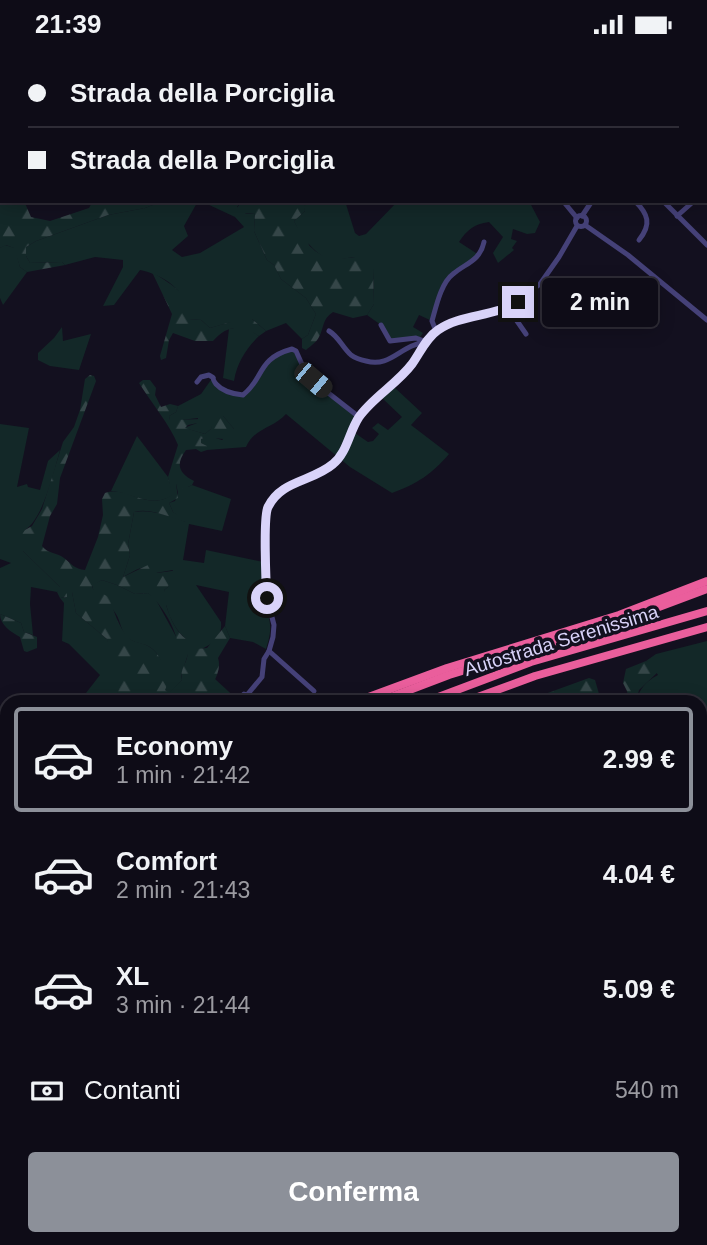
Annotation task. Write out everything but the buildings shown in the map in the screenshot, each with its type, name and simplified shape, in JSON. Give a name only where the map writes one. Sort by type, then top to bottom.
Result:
[{"type":"highway","points":[[374,695],[447,668],[619,615],[687,590],[707,579]]},
{"type":"highway","points":[[396,695],[449,675],[614,624],[707,589]]},
{"type":"highway","name":"Autostrada Serenissima","points":[[444,695],[531,662],[707,611]]},
{"type":"highway","name":"Autostrada Serenissima","points":[[483,695],[535,676],[707,627]]},
{"type":"street","points":[[565,203],[579,217],[586,219],[585,225]]},
{"type":"street","points":[[247,695],[262,677],[274,625],[267,598],[265,575],[266,510],[275,496],[283,488],[334,464],[342,454],[359,417],[411,366],[436,331],[453,322],[508,308],[540,284],[559,257],[577,226],[579,217],[590,203]]},
{"type":"street","points":[[637,203],[649,222],[647,230],[639,240]]},
{"type":"street","points":[[665,203],[707,245]]},
{"type":"street","points":[[675,213],[691,203]]},
{"type":"street","points":[[577,226],[585,225],[628,255],[707,320]]},
{"type":"street","points":[[436,331],[432,321],[448,280],[452,274],[476,260],[484,242]]},
{"type":"street","points":[[508,308],[526,334]]},
{"type":"street","points":[[381,325],[390,341],[416,338],[427,342]]},
{"type":"street","points":[[329,331],[336,335],[351,355],[376,364],[383,363],[407,347],[427,342]]},
{"type":"street","points":[[197,382],[201,377],[209,375],[219,387],[233,394],[243,395],[252,389],[264,364],[292,349],[296,351],[305,371],[313,380],[359,417]]},
{"type":"street","points":[[269,651],[314,691]]},
{"type":"green space","points":[[0,203],[25,203],[31,217],[50,221],[89,208],[92,203],[158,203],[108,215],[26,247],[26,256],[30,263],[62,262],[65,265],[27,272],[20,267],[14,248],[6,245],[0,248]]},
{"type":"green space","points":[[158,203],[197,203],[184,226],[188,236],[172,250],[182,257],[200,253],[244,227],[235,217],[205,203],[240,203],[237,207],[246,214],[255,213],[254,231],[267,260],[274,265],[281,279],[306,298],[316,314],[308,335],[302,339],[286,323],[266,331],[252,319],[210,328],[201,320],[188,319],[184,300],[166,280],[140,270],[114,305],[103,306],[123,267],[123,260],[95,257],[65,265],[62,262],[30,263],[26,256],[26,247],[36,241],[108,215]]},
{"type":"green space","points":[[241,203],[311,203],[304,206],[305,211],[294,221],[312,248],[320,254],[336,259],[362,256],[380,258],[382,264],[373,269],[374,304],[367,315],[353,318],[333,312],[325,321],[317,341],[306,350],[302,348],[302,339],[308,335],[316,314],[306,298],[281,279],[274,265],[267,260],[254,231],[255,213],[239,214],[237,208]]},
{"type":"green space","points":[[310,203],[346,203],[355,233],[359,236],[366,234],[396,203],[530,203],[540,222],[535,233],[527,234],[513,229],[511,239],[517,241],[512,248],[514,250],[498,263],[493,253],[503,237],[489,222],[471,228],[459,242],[479,255],[448,280],[432,321],[419,315],[413,327],[423,333],[419,339],[390,341],[381,325],[367,315],[374,304],[373,269],[357,257],[333,260],[321,255],[305,239],[294,221],[305,211],[303,206]]},
{"type":"green space","points":[[5,245],[15,248],[20,267],[27,272],[3,305],[0,298],[0,248]]},
{"type":"green space","points":[[152,272],[183,296],[189,310],[189,319],[201,320],[210,328],[241,319],[252,319],[266,331],[259,336],[241,328],[229,329],[213,341],[195,341],[173,333],[166,358],[161,360],[172,314]]},
{"type":"green space","points":[[62,327],[63,341],[91,334],[79,370],[50,366],[38,360],[38,353]]},
{"type":"green space","points":[[229,329],[249,329],[259,336],[243,357],[234,381],[223,378]]},
{"type":"green space","points":[[292,349],[305,371],[359,417],[352,431],[368,442],[373,441],[379,434],[372,428],[378,423],[388,430],[402,417],[382,398],[394,387],[422,413],[411,425],[449,454],[424,478],[392,493],[350,467],[286,414],[254,436],[246,447],[207,450],[201,439],[210,436],[222,440],[234,429],[223,416],[217,416],[211,429],[205,434],[184,428],[197,423],[198,418],[170,420],[169,416],[176,412],[178,406],[201,394],[213,377],[217,385],[243,395],[264,364]]},
{"type":"green space","points":[[90,375],[94,376],[96,381],[60,478],[57,504],[50,516],[42,546],[78,569],[85,570],[98,537],[105,493],[122,492],[154,501],[172,495],[168,477],[178,445],[139,383],[150,380],[156,388],[155,395],[161,407],[170,404],[178,406],[176,412],[169,416],[170,420],[203,419],[202,422],[185,428],[205,434],[212,424],[206,421],[207,416],[223,416],[234,429],[234,437],[201,439],[207,450],[186,450],[183,455],[180,468],[194,481],[184,489],[176,484],[178,498],[169,503],[173,512],[191,523],[155,512],[134,512],[128,544],[130,555],[123,577],[148,565],[157,573],[179,570],[181,575],[172,577],[164,590],[172,603],[172,609],[166,605],[171,620],[188,645],[178,650],[176,635],[169,619],[148,593],[135,594],[102,580],[92,586],[109,597],[119,624],[128,637],[148,646],[157,654],[166,672],[165,690],[169,693],[182,680],[187,650],[207,648],[225,626],[230,638],[218,658],[219,670],[205,695],[117,695],[124,675],[109,654],[107,639],[76,613],[72,592],[67,592],[67,597],[60,598],[57,592],[60,587],[17,542],[25,530],[32,526],[42,509],[63,442],[74,427],[80,410],[85,379]]},
{"type":"green space","points":[[0,424],[29,428],[17,487],[27,484],[28,487],[40,490],[48,461],[60,450],[42,505],[25,530],[23,551],[61,588],[57,592],[31,587],[33,635],[24,632],[21,623],[0,614],[0,568],[11,563],[0,559]]},
{"type":"green space","points":[[137,436],[168,477],[173,495],[157,501],[111,491]]},
{"type":"green space","points":[[176,484],[188,487],[192,485],[231,499],[222,531],[189,524],[183,560],[204,563],[206,550],[263,562],[263,593],[270,628],[266,649],[253,642],[230,638],[225,626],[229,592],[196,585],[221,622],[221,629],[211,644],[188,654],[182,680],[169,694],[165,690],[164,671],[157,654],[148,646],[128,638],[114,610],[92,585],[102,580],[135,594],[148,593],[155,598],[179,642],[186,639],[174,625],[166,606],[164,590],[168,587],[173,570],[156,573],[144,568],[123,577],[130,555],[128,544],[134,512],[154,512],[186,522],[173,512],[169,503],[175,501],[178,493]]},
{"type":"green space","points":[[67,592],[72,592],[76,613],[107,639],[113,657],[125,675],[117,695],[84,695],[100,675],[69,644],[62,641],[64,603],[60,598],[67,597]]},
{"type":"green space","points":[[0,614],[21,623],[24,632],[37,637],[37,648],[24,651],[20,637],[4,625]]},
{"type":"green space","points":[[707,641],[707,695],[638,695],[644,686],[658,675],[646,661],[656,654]]},
{"type":"green space","points":[[646,661],[658,664],[660,670],[639,690],[638,695],[628,695],[623,683],[626,669]]},
{"type":"green space","points":[[589,678],[595,680],[599,694],[599,695],[542,695]]},
{"type":"green space","points":[[215,679],[232,695],[205,695]]},
{"type":"route","points":[[267,598],[266,510],[275,496],[283,488],[334,464],[342,454],[359,417],[411,366],[436,331],[453,322],[508,308],[518,302]]}]
